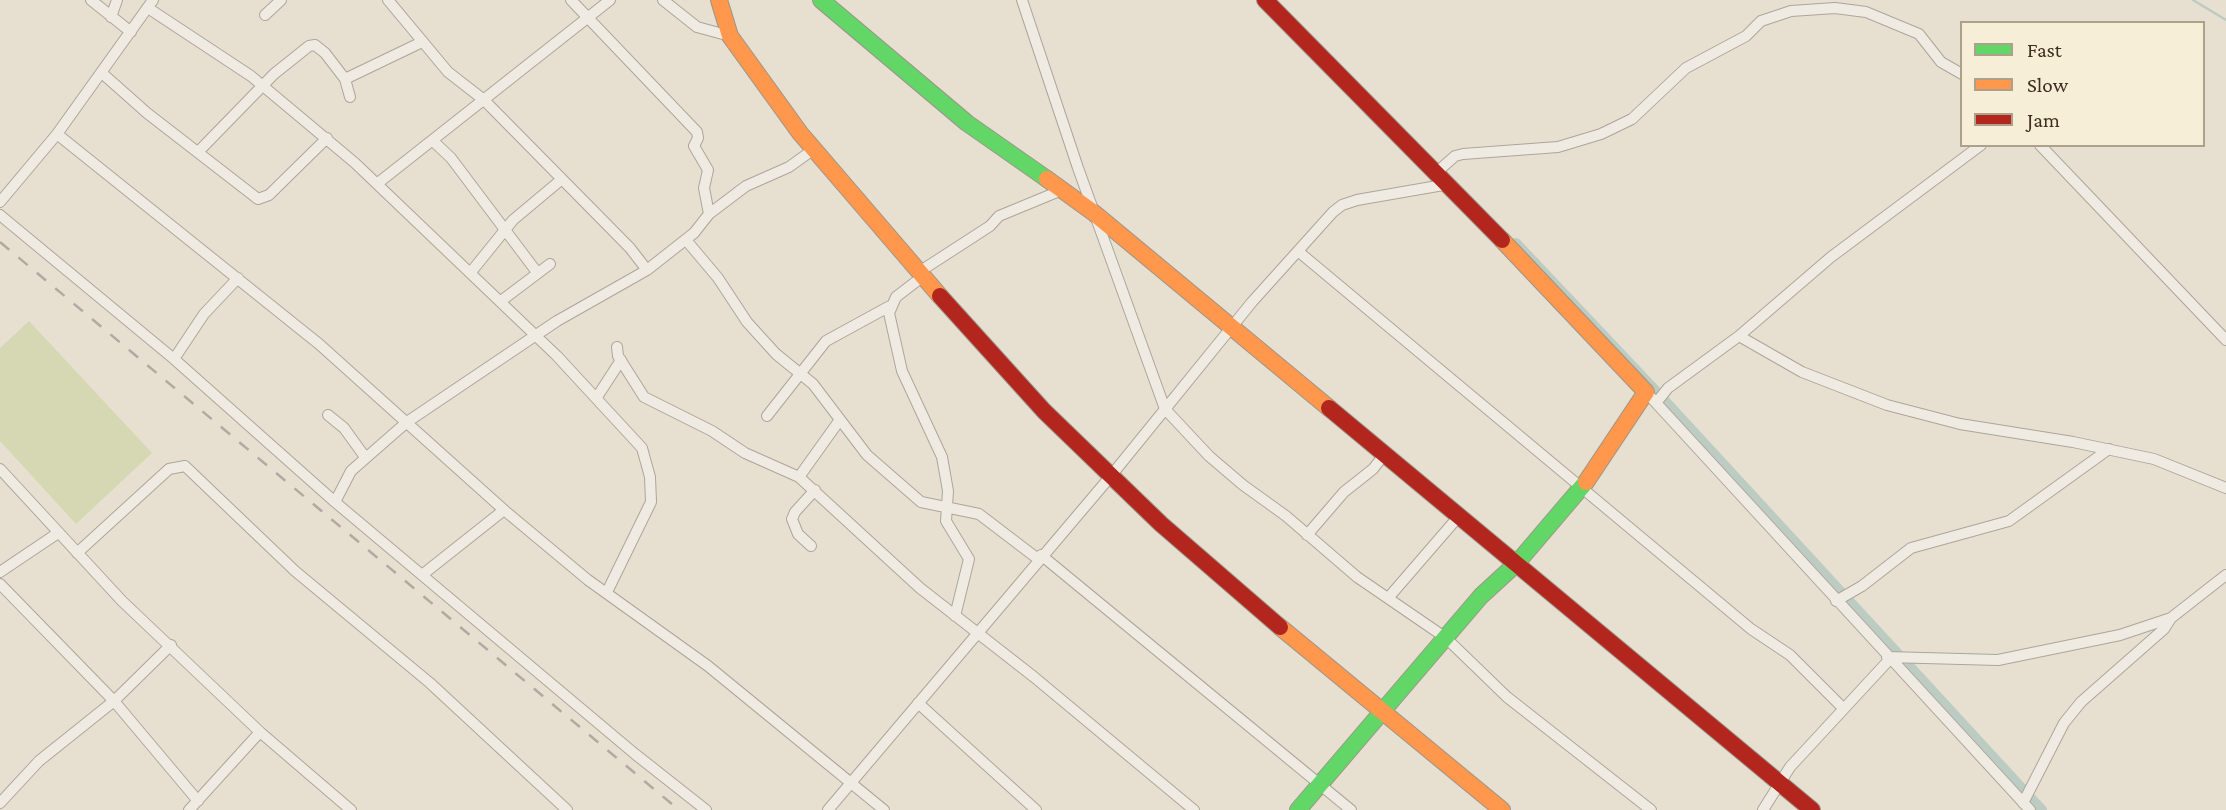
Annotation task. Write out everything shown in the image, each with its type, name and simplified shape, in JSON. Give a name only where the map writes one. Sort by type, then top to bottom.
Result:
[{"type":"street","points":[[91,0],[131,32]]},
{"type":"street","points":[[111,17],[117,0]]},
{"type":"street","points":[[265,15],[281,0]]},
{"type":"street","points":[[388,0],[447,72],[484,100],[647,270]]},
{"type":"street","points":[[571,0],[698,132],[694,146],[708,170],[704,188],[709,214]]},
{"type":"street","points":[[378,183],[610,0]]},
{"type":"street","points":[[663,0],[697,27],[730,36]]},
{"type":"street","points":[[719,0],[730,36],[814,149],[992,356],[1110,477],[1383,714],[1502,810]]},
{"type":"street","points":[[821,0],[967,123],[1094,213],[1517,564],[1574,615],[1812,810]]},
{"type":"street","points":[[1022,0],[1094,213],[1165,409],[1209,456],[1357,577],[1446,638],[1507,697],[1651,810]]},
{"type":"street","points":[[1265,0],[1443,178],[1651,397],[1888,659],[2026,806],[2064,723],[2081,702],[2164,629],[2171,618],[2226,575]]},
{"type":"street","points":[[0,202],[103,74],[151,4],[263,85],[378,183],[597,397],[642,449],[652,493],[647,514],[607,592]]},
{"type":"street","points":[[828,810],[975,633],[1110,477],[1232,328],[1342,205],[1443,178],[1455,156],[1558,146],[1601,134],[1632,119],[1686,68],[1746,36],[1761,21],[1791,11],[1835,8],[1866,12],[1910,29],[1927,42],[1941,62],[1960,73]]},
{"type":"street","points":[[345,79],[422,42]]},
{"type":"street","points":[[198,152],[263,85],[309,46],[315,45],[325,53],[345,79],[350,97]]},
{"type":"street","points":[[103,74],[258,199],[269,195],[327,138]]},
{"type":"street","points":[[57,134],[370,386],[504,510],[588,580],[708,666],[884,810]]},
{"type":"street","points":[[433,141],[451,158],[537,271]]},
{"type":"street","points":[[1298,810],[1383,714],[1480,596],[1517,564],[1581,489],[1651,397],[1668,388],[1739,336],[1831,257],[1978,147]]},
{"type":"street","points":[[2042,147],[2226,341]]},
{"type":"street","points":[[335,502],[351,471],[407,422],[536,336],[647,270],[686,240],[709,214],[746,186],[789,167],[814,149]]},
{"type":"street","points":[[471,272],[534,200],[562,179]]},
{"type":"street","points":[[767,416],[826,341],[890,306],[920,275],[990,226],[999,216],[1062,190]]},
{"type":"street","points":[[0,215],[174,359],[335,502],[706,810]]},
{"type":"street","points":[[686,240],[718,278],[747,322],[776,354],[819,391],[839,421],[867,454],[913,496],[930,506],[979,514],[1040,557],[1320,782],[1351,810]]},
{"type":"street","points":[[1299,252],[1751,629],[1790,655],[1843,708]]},
{"type":"street","points":[[501,301],[537,271],[550,264]]},
{"type":"street","points":[[174,359],[204,314],[238,278]]},
{"type":"street","points":[[890,306],[902,371],[942,457],[947,491],[946,521],[969,559],[955,616]]},
{"type":"street","points":[[1739,336],[1802,372],[1928,418],[2109,449],[2154,460],[2226,488]]},
{"type":"street","points":[[618,347],[621,360],[644,397],[712,431],[754,458],[799,477],[879,553],[1194,810]]},
{"type":"street","points":[[597,397],[621,360]]},
{"type":"street","points":[[328,415],[344,428],[365,457]]},
{"type":"street","points":[[799,477],[839,421]]},
{"type":"street","points":[[1836,601],[1862,586],[1910,548],[2008,521],[2109,449]]},
{"type":"street","points":[[1307,535],[1344,492],[1373,469],[1384,455]]},
{"type":"street","points":[[77,553],[169,469],[186,466],[295,571],[430,683],[567,810]]},
{"type":"street","points":[[0,469],[122,601],[260,732],[351,810]]},
{"type":"street","points":[[811,546],[799,534],[792,519],[814,490]]},
{"type":"street","points":[[422,575],[504,510]]},
{"type":"street","points":[[1389,597],[1459,516]]},
{"type":"street","points":[[0,572],[58,533]]},
{"type":"street","points":[[0,584],[114,701],[198,801]]},
{"type":"street","points":[[1763,810],[1796,760],[1888,659],[1998,660],[2120,635],[2171,618]]},
{"type":"street","points":[[8,810],[0,802],[39,761],[114,701],[171,645]]},
{"type":"street","points":[[918,703],[1036,810]]},
{"type":"street","points":[[190,810],[260,732]]},
{"type":"green space","points":[[29,321],[152,453],[76,524],[0,441],[0,348]]},
{"type":"waterway","points":[[2193,0],[2226,20]]},
{"type":"waterway","points":[[1516,243],[2042,810]]},
{"type":"railway","points":[[0,242],[679,810]]},
{"type":"traffic: fast","points":[[821,0],[967,123],[1047,179]]},
{"type":"traffic: fast","points":[[1298,810],[1481,596],[1517,563],[1586,482]]},
{"type":"traffic: slow","points":[[719,0],[730,36],[800,133],[940,296]]},
{"type":"traffic: slow","points":[[1047,179],[1094,213],[1329,408]]},
{"type":"traffic: slow","points":[[1502,240],[1646,392],[1586,482]]},
{"type":"traffic: slow","points":[[1280,627],[1502,810]]},
{"type":"traffic: jam","points":[[1265,0],[1502,240]]},
{"type":"traffic: jam","points":[[940,296],[1044,411],[1161,524],[1280,627]]},
{"type":"traffic: jam","points":[[1329,408],[1812,810]]}]
